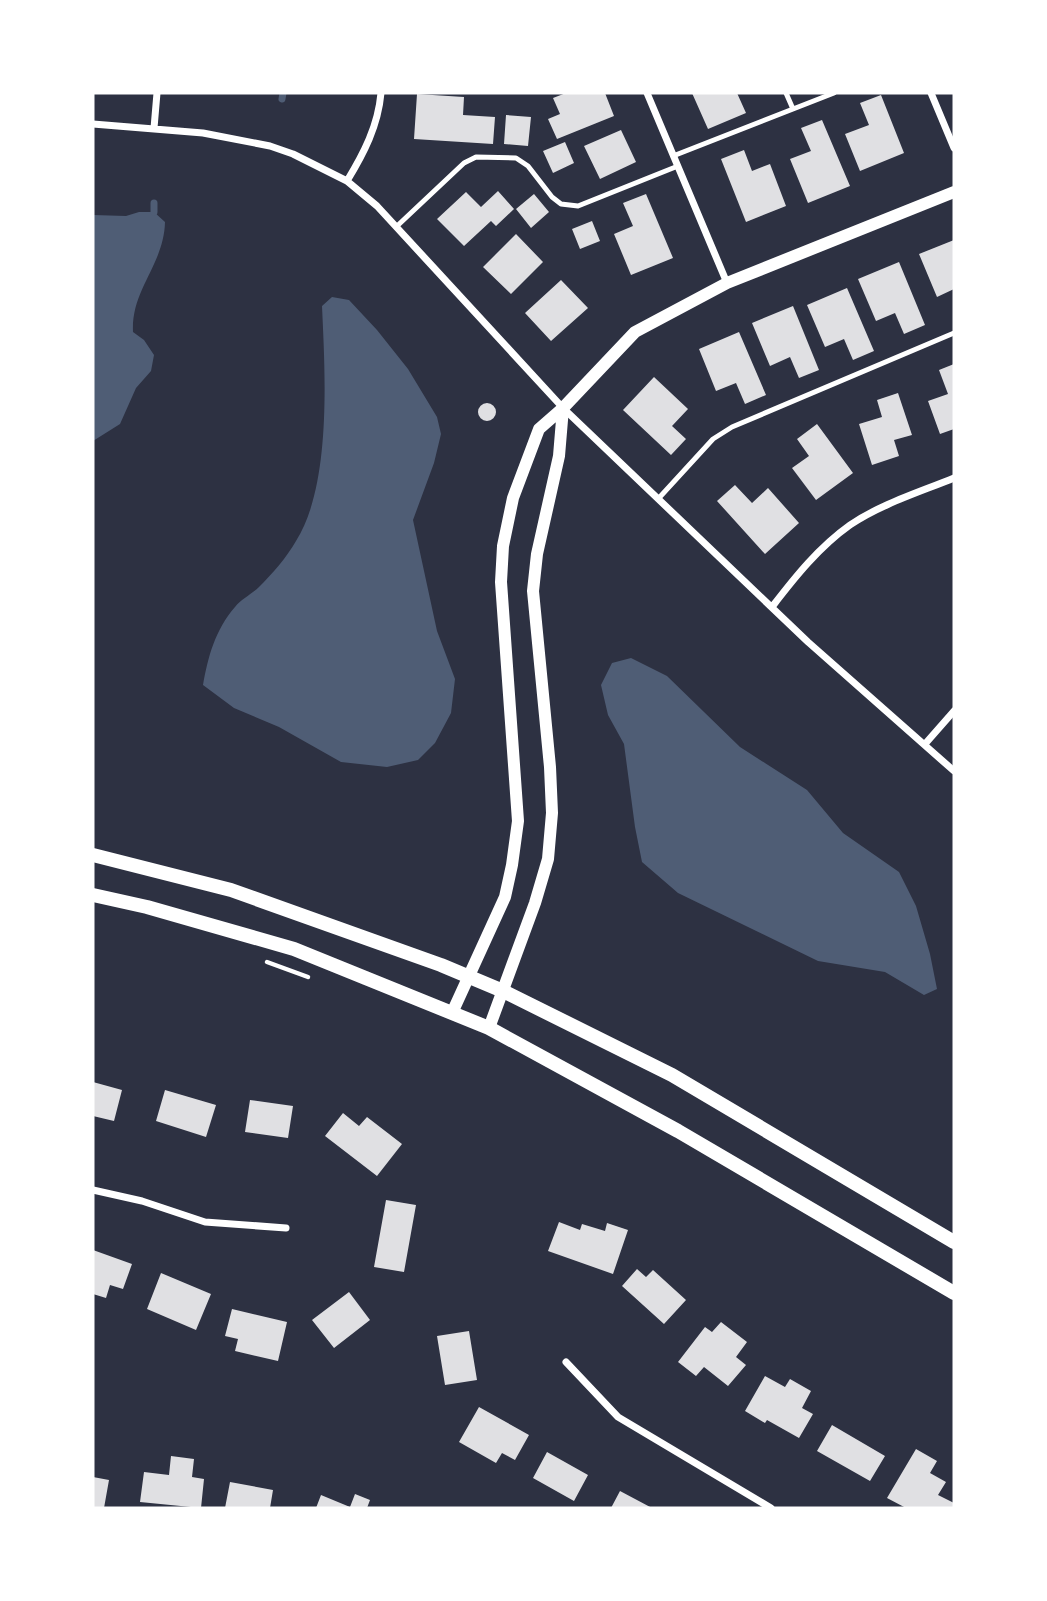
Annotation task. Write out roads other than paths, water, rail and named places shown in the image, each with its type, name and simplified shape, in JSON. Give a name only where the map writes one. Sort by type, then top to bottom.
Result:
[{"type":"main road","points":[[93,855],[231,890],[469,976],[503,991],[672,1076],[954,1242]]},
{"type":"main road","points":[[93,895],[147,906],[294,949],[489,1028],[678,1131],[954,1293]]},
{"type":"street","points":[[154,128],[157,93]]},
{"type":"street","points":[[347,181],[368,146],[381,93]]},
{"type":"street","points":[[647,93],[727,283]]},
{"type":"street","points":[[931,93],[954,148]]},
{"type":"street","points":[[93,124],[213,135],[270,146],[293,154],[347,181],[377,206],[563,408],[808,642],[954,771]]},
{"type":"street","points":[[452,1013],[505,897],[512,865],[518,821],[503,632],[503,546],[513,498],[539,429],[563,408],[635,332],[727,283],[954,192]]},
{"type":"street","points":[[489,1028],[535,903],[548,859],[552,813],[550,767],[533,592],[537,554],[559,456],[563,408]]},
{"type":"street","points":[[772,607],[794,578],[851,524],[954,478]]},
{"type":"street","points":[[925,744],[954,711]]},
{"type":"street","points":[[93,1190],[142,1200],[205,1222],[285,1228]]},
{"type":"street","points":[[566,1362],[618,1417],[771,1508]]},
{"type":"lane","points":[[786,93],[793,109]]},
{"type":"lane","points":[[673,156],[834,93]]},
{"type":"lane","points":[[396,226],[464,163],[476,157],[516,159],[528,166],[552,197],[561,204],[578,206],[678,166]]},
{"type":"lane","points":[[659,499],[713,439],[732,427],[954,333]]},
{"type":"water","points":[[139,212],[154,212],[165,222],[159,251],[137,303],[134,317],[133,332],[144,340],[154,355],[151,371],[136,388],[120,424],[93,441],[93,215],[126,216]]},
{"type":"water","points":[[332,297],[349,300],[377,330],[408,369],[437,417],[441,434],[434,463],[413,520],[437,631],[455,679],[451,713],[435,743],[418,760],[387,767],[341,762],[279,727],[234,708],[203,685],[210,654],[222,625],[237,604],[259,587],[284,559],[308,517],[316,490],[324,427],[322,306]]},
{"type":"water","points":[[631,658],[667,676],[740,747],[807,790],[843,833],[899,872],[916,906],[937,989],[924,995],[885,972],[818,961],[678,893],[642,862],[624,744],[608,715],[601,685],[612,663]]},
{"type":"waterway","points":[[282,99],[283,93]]},
{"type":"waterway","points":[[154,203],[154,212]]}]
